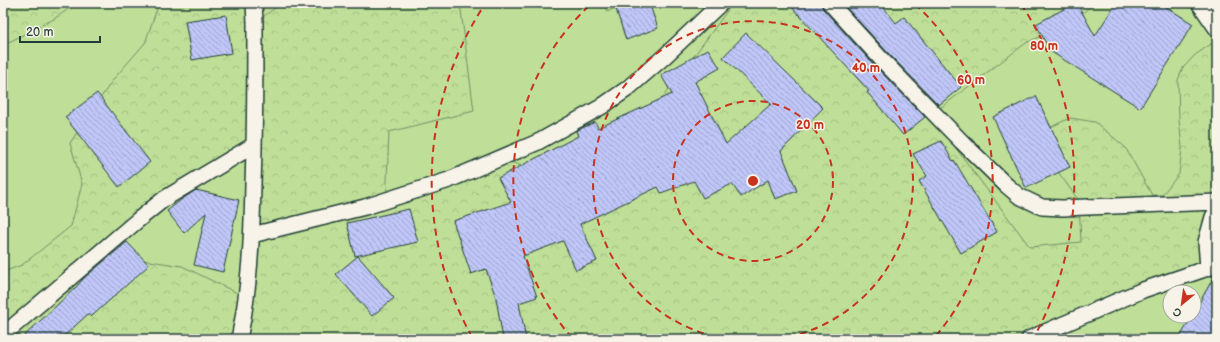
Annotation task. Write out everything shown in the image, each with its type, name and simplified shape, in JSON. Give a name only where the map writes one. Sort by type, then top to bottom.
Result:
[{"type":"lane","points":[[239,339],[244,317],[252,235],[254,146],[254,3]]},
{"type":"lane","points":[[252,235],[365,207],[449,180],[538,142],[601,107],[627,89],[665,56],[721,3]]},
{"type":"lane","points":[[830,3],[883,61],[962,142],[1006,184],[1028,201],[1042,207],[1062,208],[1217,202]]},
{"type":"lane","points":[[1198,3],[1217,29]]},
{"type":"lane","points":[[3,335],[164,199],[254,146]]},
{"type":"lane","points":[[1029,339],[1143,290],[1212,266],[1206,242],[1217,210]]},
{"type":"green space","points":[[3,3],[1217,3],[1217,339],[3,339]]},
{"type":"green space","points":[[3,3],[77,3],[54,19],[3,45]]},
{"type":"green space","points":[[159,3],[247,3],[254,33],[264,16],[282,3],[460,3],[474,111],[389,132],[386,204],[502,158],[544,175],[633,134],[677,79],[733,3],[1094,3],[1074,21],[1026,43],[931,115],[1030,247],[1081,242],[1079,201],[1043,151],[1051,127],[1070,118],[1095,122],[1125,147],[1152,195],[1162,195],[1179,174],[1182,148],[1179,120],[1178,80],[1183,68],[1195,55],[1217,40],[1217,208],[1211,218],[1217,240],[1217,255],[1026,339],[3,339],[3,272],[22,265],[71,226],[82,184],[70,143],[112,81],[145,43]],"holes":[[[252,150],[243,296],[182,266],[131,258],[108,251],[162,206]]]},
{"type":"green space","points":[[604,3],[625,3],[607,12]]},
{"type":"building","points":[[614,3],[649,3],[658,28],[626,40]]},
{"type":"building","points":[[788,3],[821,3],[823,9],[876,67],[925,117],[903,135],[867,92],[869,91]]},
{"type":"building","points":[[842,3],[880,3],[896,23],[904,17],[961,87],[939,105]]},
{"type":"building","points":[[1077,3],[1095,36],[1116,3],[1160,3],[1193,24],[1140,108],[1050,51],[1036,24]]},
{"type":"building","points":[[226,15],[232,53],[192,60],[185,21]]},
{"type":"building","points":[[746,33],[823,108],[781,151],[797,191],[775,199],[768,180],[741,197],[732,184],[703,198],[694,181],[661,193],[658,187],[580,224],[597,261],[576,270],[563,241],[523,256],[537,297],[519,303],[526,339],[503,339],[496,298],[486,269],[471,274],[453,221],[511,202],[498,178],[578,136],[576,131],[595,122],[598,128],[672,94],[661,75],[708,49],[720,68],[695,82],[726,144],[771,104],[723,57]]},
{"type":"building","points":[[97,93],[150,162],[119,187],[65,117]]},
{"type":"building","points":[[1036,96],[1070,167],[1026,188],[993,117]]},
{"type":"building","points":[[941,141],[997,232],[961,253],[919,181],[927,176],[913,154]]},
{"type":"building","points":[[196,190],[239,200],[223,272],[194,265],[206,213],[184,233],[167,211]]},
{"type":"building","points":[[409,209],[418,242],[355,256],[347,223]]},
{"type":"building","points":[[127,242],[149,265],[91,317],[88,314],[61,339],[21,339],[84,278]]},
{"type":"building","points":[[358,256],[394,298],[372,316],[336,274]]},
{"type":"building","points":[[1217,274],[1217,339],[1179,339],[1187,324],[1202,324],[1202,298]]}]
